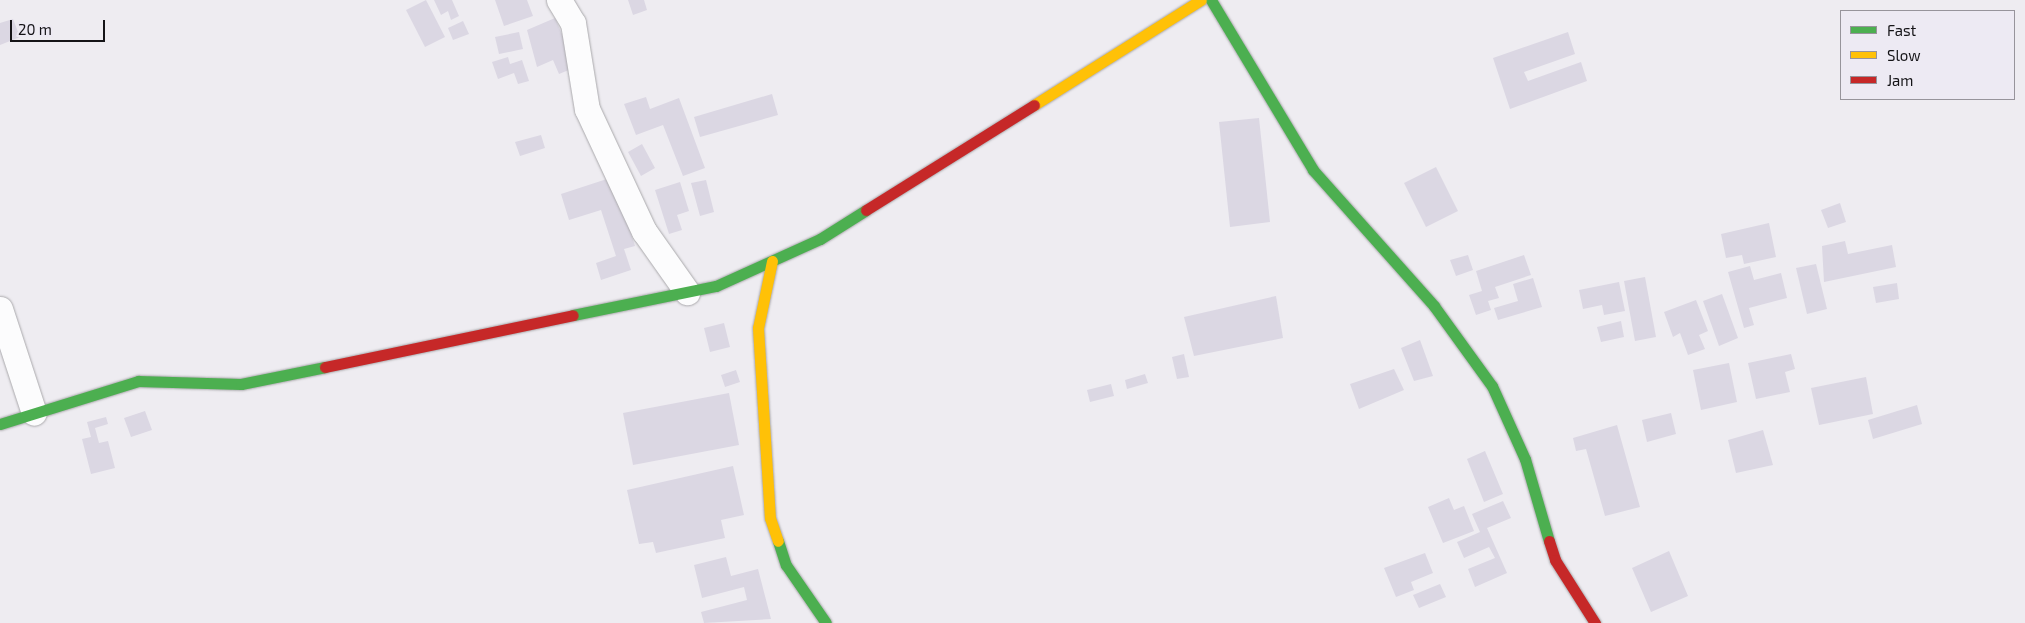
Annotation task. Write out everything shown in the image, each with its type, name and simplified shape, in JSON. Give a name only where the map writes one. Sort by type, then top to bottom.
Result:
[{"type":"street","points":[[559,0],[573,22],[587,109],[644,231],[687,292]]},
{"type":"street","points":[[0,424],[138,381],[241,384],[716,286],[820,239],[1201,0]]},
{"type":"street","points":[[1211,0],[1314,170],[1434,306],[1492,386],[1526,459],[1555,560],[1594,623]]},
{"type":"street","points":[[772,261],[758,328],[770,518],[786,565],[826,623]]},
{"type":"street","points":[[0,309],[34,413]]},
{"type":"building","points":[[426,0],[445,37],[425,47],[406,10]]},
{"type":"building","points":[[434,0],[452,0],[459,16],[451,20],[448,11],[441,15]]},
{"type":"building","points":[[495,0],[527,0],[533,16],[504,26]]},
{"type":"building","points":[[628,0],[644,0],[647,10],[633,15]]},
{"type":"building","points":[[555,18],[576,67],[559,74],[553,60],[537,67],[527,30]]},
{"type":"building","points":[[13,19],[20,37],[0,45],[0,23]]},
{"type":"building","points":[[463,21],[469,34],[453,40],[448,28]]},
{"type":"building","points":[[519,32],[523,49],[499,54],[495,37]]},
{"type":"building","points":[[1568,32],[1575,54],[1524,72],[1528,81],[1581,62],[1587,81],[1510,109],[1493,58]]},
{"type":"building","points":[[508,57],[510,64],[522,60],[529,81],[518,84],[514,73],[498,79],[492,62]]},
{"type":"building","points":[[772,94],[778,115],[700,137],[694,117]]},
{"type":"building","points":[[646,97],[650,109],[679,98],[705,168],[683,176],[663,125],[636,135],[624,104]]},
{"type":"building","points":[[1259,118],[1270,222],[1230,227],[1219,122]]},
{"type":"building","points":[[541,135],[545,148],[520,156],[515,142]]},
{"type":"building","points":[[642,144],[655,168],[641,176],[628,152]]},
{"type":"building","points":[[1436,167],[1458,211],[1426,227],[1404,183]]},
{"type":"building","points":[[613,177],[635,246],[624,249],[631,270],[601,280],[596,263],[616,256],[601,210],[569,220],[561,194]]},
{"type":"building","points":[[706,180],[714,212],[700,216],[691,183]]},
{"type":"building","points":[[680,182],[689,211],[677,215],[682,230],[669,234],[655,190]]},
{"type":"building","points":[[1840,203],[1846,222],[1828,228],[1821,210]]},
{"type":"building","points":[[1769,223],[1776,257],[1744,264],[1742,255],[1726,258],[1721,234]]},
{"type":"building","points":[[1845,241],[1848,254],[1892,245],[1896,267],[1824,282],[1822,246]]},
{"type":"building","points":[[1468,255],[1473,270],[1456,276],[1450,260]]},
{"type":"building","points":[[1524,255],[1531,275],[1495,287],[1499,298],[1488,301],[1491,310],[1476,315],[1469,295],[1482,291],[1476,271]]},
{"type":"building","points":[[1816,264],[1827,309],[1807,314],[1796,268]]},
{"type":"building","points":[[1750,266],[1754,280],[1781,273],[1787,298],[1749,308],[1754,325],[1744,328],[1728,272]]},
{"type":"building","points":[[1645,277],[1656,337],[1635,341],[1624,281]]},
{"type":"building","points":[[1533,278],[1542,307],[1498,320],[1494,308],[1518,301],[1513,284]]},
{"type":"building","points":[[1619,282],[1625,311],[1604,315],[1602,305],[1583,309],[1579,290]]},
{"type":"building","points":[[1897,283],[1899,299],[1876,303],[1873,287]]},
{"type":"building","points":[[1722,294],[1738,338],[1719,346],[1703,301]]},
{"type":"building","points":[[1276,296],[1283,338],[1194,356],[1184,317]]},
{"type":"building","points":[[1696,300],[1708,331],[1699,335],[1705,349],[1688,355],[1680,333],[1673,337],[1664,312]]},
{"type":"building","points":[[1621,321],[1624,337],[1601,342],[1597,327]]},
{"type":"building","points":[[724,323],[730,347],[710,352],[704,328]]},
{"type":"building","points":[[1420,340],[1433,376],[1414,381],[1401,348]]},
{"type":"building","points":[[1184,354],[1189,377],[1177,379],[1172,357]]},
{"type":"building","points":[[1791,354],[1795,369],[1785,372],[1790,392],[1756,399],[1748,363]]},
{"type":"building","points":[[1729,363],[1737,402],[1701,410],[1693,370]]},
{"type":"building","points":[[1394,369],[1404,390],[1359,409],[1350,384]]},
{"type":"building","points":[[736,370],[740,382],[725,387],[721,375]]},
{"type":"building","points":[[1145,374],[1148,383],[1127,389],[1125,380]]},
{"type":"building","points":[[1866,377],[1873,414],[1819,425],[1811,388]]},
{"type":"building","points":[[1111,384],[1114,396],[1090,402],[1087,390]]},
{"type":"building","points":[[729,393],[739,445],[633,465],[623,413]]},
{"type":"building","points":[[1917,405],[1922,424],[1873,439],[1868,420]]},
{"type":"building","points":[[145,411],[152,430],[131,437],[124,418]]},
{"type":"building","points":[[1671,413],[1676,434],[1647,442],[1642,420]]},
{"type":"building","points":[[106,417],[108,424],[95,428],[99,443],[108,441],[115,468],[91,474],[82,439],[91,437],[87,422]]},
{"type":"building","points":[[1617,425],[1640,507],[1605,516],[1586,449],[1576,451],[1573,438]]},
{"type":"building","points":[[1763,430],[1773,465],[1736,473],[1728,440]]},
{"type":"building","points":[[1485,451],[1503,494],[1484,502],[1467,459]]},
{"type":"building","points":[[733,466],[744,515],[721,520],[725,538],[656,553],[653,542],[639,544],[627,490]]},
{"type":"building","points":[[1449,498],[1454,510],[1464,506],[1474,531],[1443,543],[1428,507]]},
{"type":"building","points":[[1503,501],[1511,518],[1487,528],[1507,573],[1475,587],[1468,569],[1495,558],[1489,547],[1464,558],[1457,542],[1480,532],[1472,514]]},
{"type":"building","points":[[1669,551],[1688,596],[1651,612],[1632,568]]},
{"type":"building","points":[[1425,553],[1433,573],[1411,582],[1414,590],[1396,597],[1384,568]]},
{"type":"building","points":[[726,557],[731,576],[758,569],[771,619],[704,623],[701,612],[747,600],[744,587],[702,598],[694,565]]},
{"type":"building","points":[[1440,584],[1446,597],[1419,608],[1413,595]]},
{"type":"traffic: fast","points":[[1211,0],[1313,170],[1434,306],[1492,386],[1525,459],[1549,541]]},
{"type":"traffic: fast","points":[[573,315],[716,286],[820,239],[866,210]]},
{"type":"traffic: fast","points":[[0,424],[138,381],[241,384],[325,367]]},
{"type":"traffic: fast","points":[[778,541],[786,565],[826,623]]},
{"type":"traffic: slow","points":[[1034,105],[1201,0]]},
{"type":"traffic: slow","points":[[772,261],[758,328],[770,518],[778,541]]},
{"type":"traffic: jam","points":[[866,210],[1034,105]]},
{"type":"traffic: jam","points":[[325,367],[573,315]]},
{"type":"traffic: jam","points":[[1549,541],[1555,560],[1595,623]]}]
